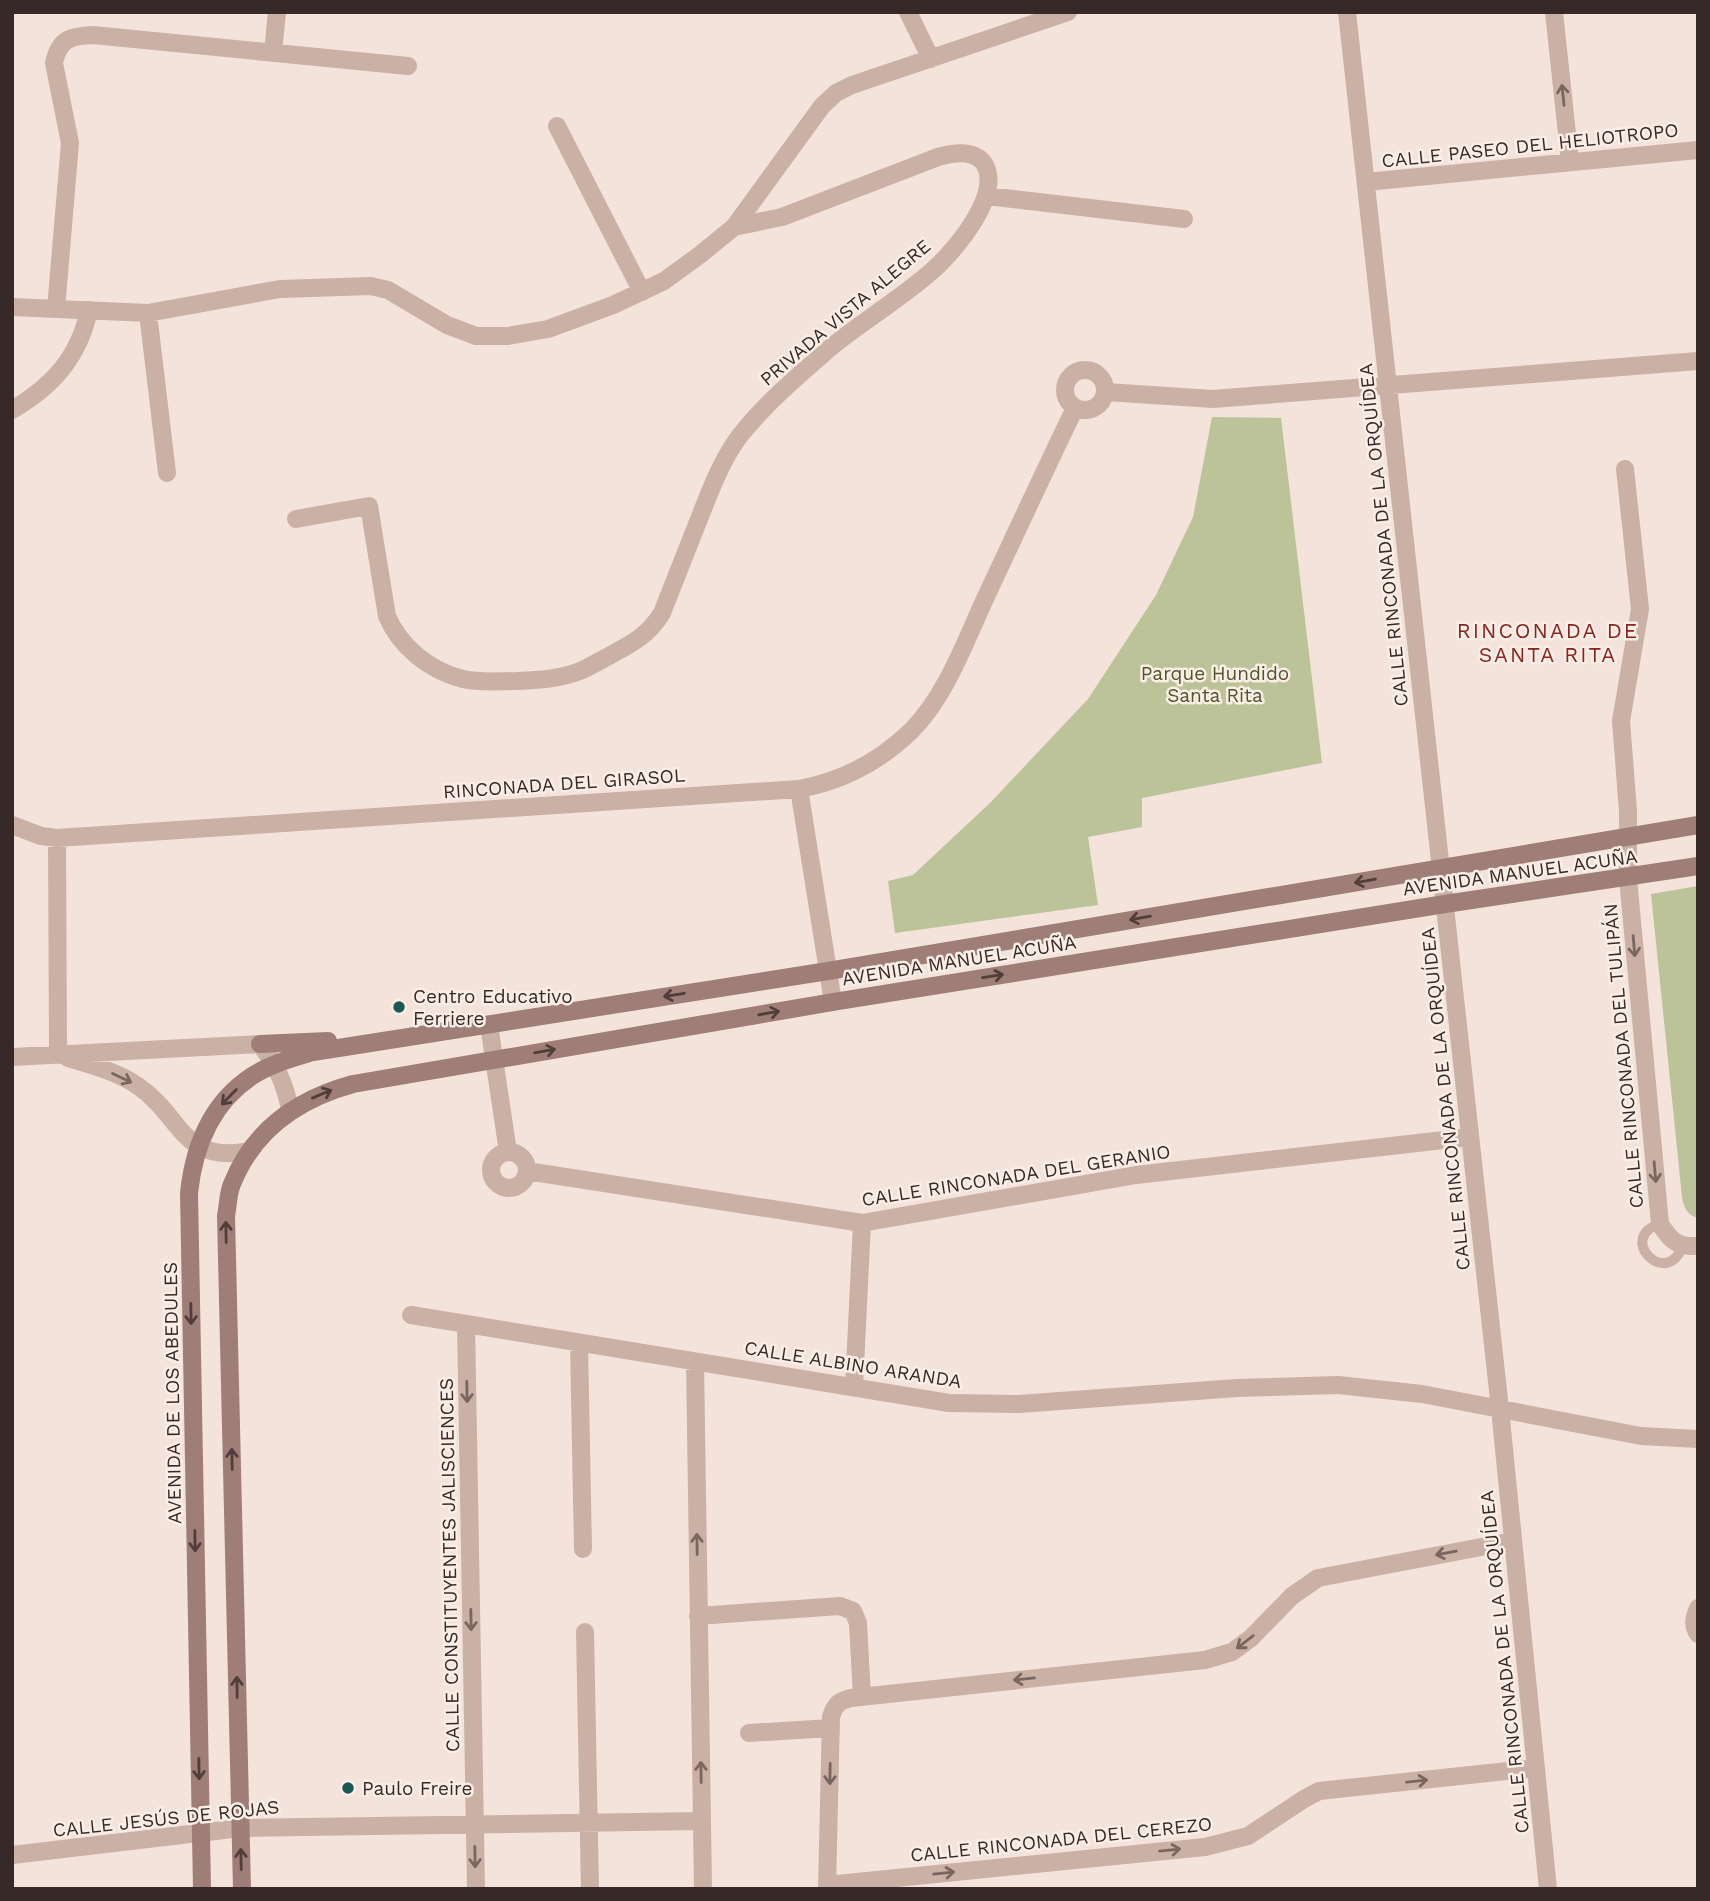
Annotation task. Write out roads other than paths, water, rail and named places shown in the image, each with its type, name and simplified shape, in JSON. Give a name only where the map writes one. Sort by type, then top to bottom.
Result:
[{"type":"street","points":[[273,52],[277,12]]},
{"type":"street","points":[[908,12],[931,59]]},
{"type":"street","points":[[12,307],[148,313],[279,289],[371,286],[388,290],[447,325],[476,336],[508,336],[548,329],[614,305],[664,281],[734,227],[822,106],[836,93],[852,85],[1068,12]]},
{"type":"street","name":"CALLE RINCONADA DE LA ORQUÍDEA","points":[[1347,12],[1471,1137],[1548,1889]]},
{"type":"street","points":[[1554,12],[1570,162]]},
{"type":"street","points":[[56,309],[71,143],[54,63],[56,51],[64,41],[77,35],[93,35],[408,66]]},
{"type":"street","points":[[557,126],[642,292]]},
{"type":"street","name":"CALLE PASEO DEL HELIOTROPO","points":[[1366,182],[1698,150]]},
{"type":"street","points":[[734,227],[782,217],[952,153],[974,155],[982,161],[988,176],[986,196],[1184,219]]},
{"type":"street","name":"PRIVADA VISTA ALEGRE","points":[[296,519],[369,506],[387,616],[392,628],[414,654],[439,670],[463,679],[483,681],[540,680],[580,671],[640,640],[654,626],[662,613],[719,470],[741,434],[763,410],[832,347],[933,270],[960,241],[986,196]]},
{"type":"street","points":[[12,410],[39,394],[65,366],[84,335],[89,310]]},
{"type":"street","points":[[148,313],[167,473]]},
{"type":"street","points":[[1106,392],[1213,399],[1698,361]]},
{"type":"street","points":[[1081,369],[1094,371],[1103,379],[1106,392],[1100,404],[1088,410],[1075,408],[1066,399],[1064,386],[1070,375],[1081,369]]},
{"type":"street","name":"RINCONADA DEL GIRASOL","points":[[12,825],[41,836],[57,838],[799,789],[826,784],[882,757],[912,730],[932,705],[962,648],[1075,408]]},
{"type":"street","name":"CALLE RINCONADA DEL TULIPÁN","points":[[1625,468],[1640,609],[1621,722],[1628,878],[1660,1224],[1669,1237],[1690,1246]]},
{"type":"street","points":[[799,789],[833,1002]]},
{"type":"street","name":"AVENIDA MANUEL ACUÑA","points":[[405,1037],[828,971],[1698,825]]},
{"type":"street","points":[[57,838],[58,1054]]},
{"type":"street","name":"AVENIDA MANUEL ACUÑA","points":[[250,1151],[271,1125],[290,1110],[324,1092],[353,1084],[833,1002],[1698,866]]},
{"type":"street","points":[[489,1025],[508,1152]]},
{"type":"street","points":[[12,1057],[405,1037]]},
{"type":"street","name":"AVENIDA DE LOS ABEDULES","points":[[202,1889],[189,1193],[192,1167],[206,1125],[226,1098],[251,1076],[275,1064],[313,1052],[405,1037]]},
{"type":"street","points":[[260,1044],[282,1078],[290,1110]]},
{"type":"street","points":[[58,1054],[111,1072],[137,1085],[155,1101],[184,1137],[198,1146],[230,1155],[250,1151]]},
{"type":"street","name":"CALLE RINCONADA DEL GERANIO","points":[[527,1171],[862,1223],[1136,1175],[1471,1137]]},
{"type":"street","points":[[242,1889],[226,1216],[231,1185],[250,1151]]},
{"type":"street","points":[[508,1152],[522,1157],[527,1171],[524,1181],[517,1187],[508,1189],[499,1187],[492,1180],[490,1170],[492,1161],[499,1154],[508,1152]]},
{"type":"street","points":[[854,1387],[862,1223]]},
{"type":"street","name":"CALLE ALBINO ARANDA","points":[[411,1315],[949,1402],[1018,1404],[1237,1388],[1338,1385],[1422,1394],[1641,1436],[1698,1439]]},
{"type":"street","name":"CALLE CONSTITUYENTES JALISCIENCES","points":[[466,1324],[476,1889]]},
{"type":"street","points":[[579,1343],[583,1549]]},
{"type":"street","points":[[695,1362],[703,1889]]},
{"type":"street","points":[[827,1887],[831,1728],[834,1707],[840,1701],[1205,1660],[1232,1652],[1251,1638],[1292,1596],[1318,1578],[1513,1541]]},
{"type":"street","points":[[698,1616],[840,1606],[853,1611],[858,1623],[862,1697]]},
{"type":"street","points":[[1698,1608],[1694,1618],[1694,1629],[1698,1634]]},
{"type":"street","points":[[585,1632],[590,1889]]},
{"type":"street","points":[[749,1733],[831,1728]]},
{"type":"street","name":"CALLE RINCONADA DEL CEREZO","points":[[827,1887],[1205,1847],[1248,1836],[1320,1791],[1536,1768]]},
{"type":"street","name":"CALLE JESÚS DE ROJAS","points":[[12,1855],[241,1828],[701,1821]]},
{"type":"lane","points":[[1660,1224],[1651,1227],[1644,1234],[1643,1247],[1648,1257],[1657,1262],[1671,1261],[1690,1246]]},
{"type":"place","name":"Centro Educativo Ferriere","points":[[399,1007]]},
{"type":"place","name":"Paulo Freire","points":[[348,1788]]},
{"type":"district","name":"RINCONADA DE SANTA RITA","points":[[1548,643]]},
{"type":"park label","name":"Parque Hundido Santa Rita","points":[[1215,684]]}]
